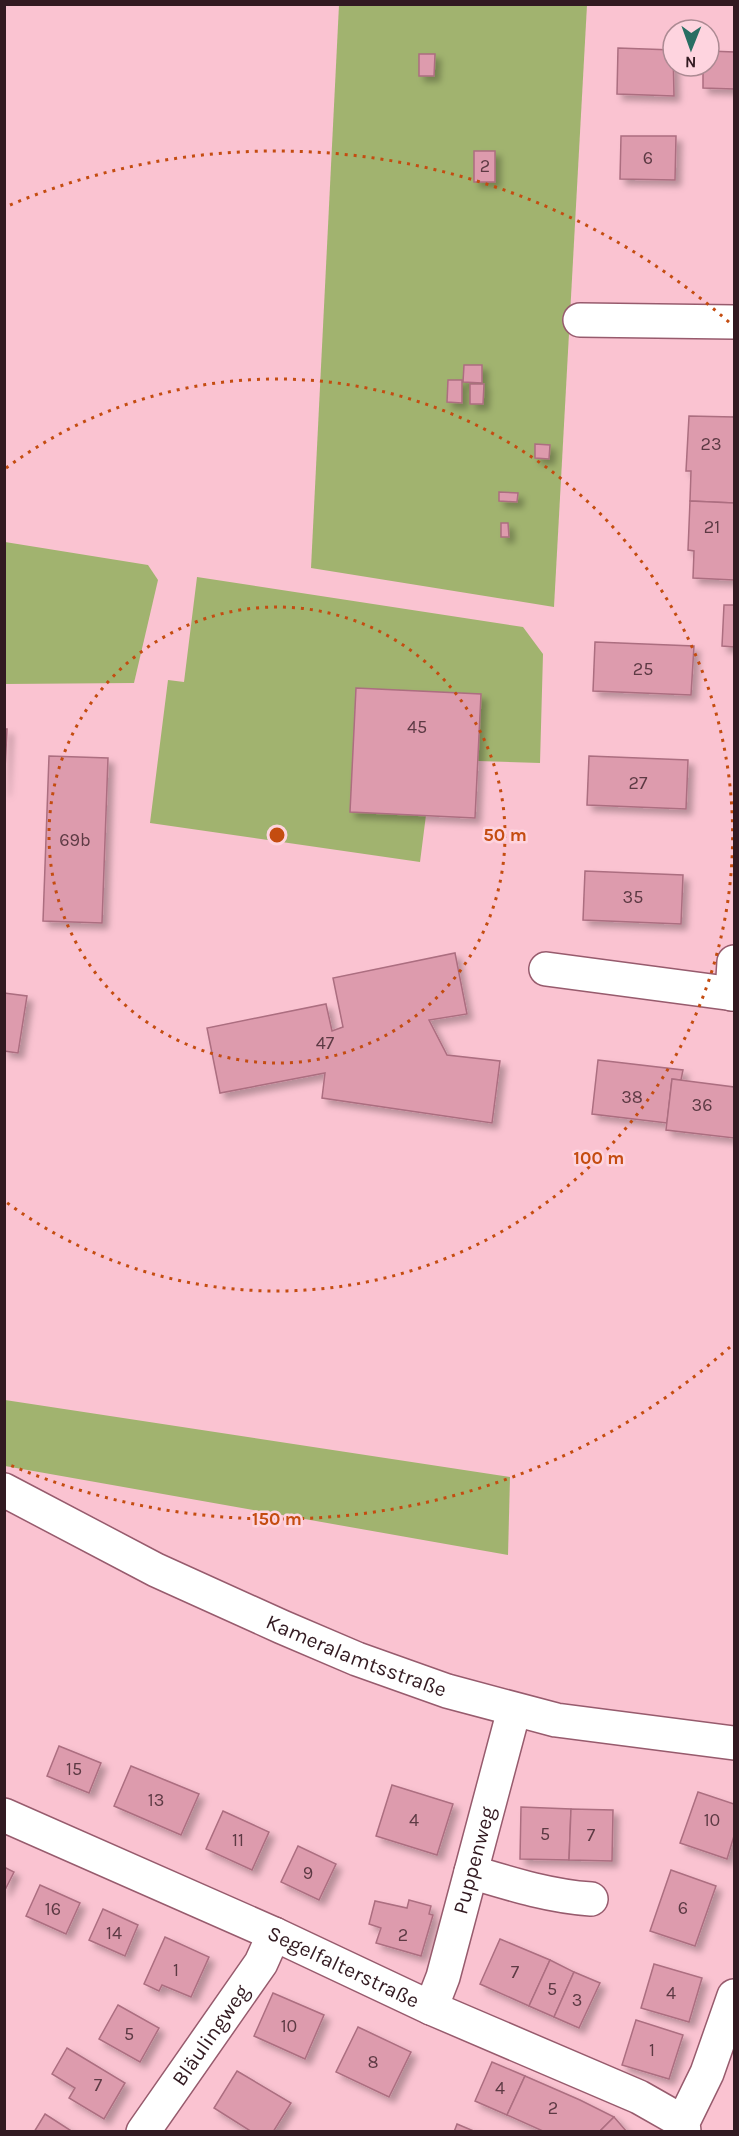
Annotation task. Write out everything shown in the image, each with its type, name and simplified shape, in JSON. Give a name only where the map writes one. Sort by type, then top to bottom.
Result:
[{"type":"street","points":[[580,320],[735,322]]},
{"type":"street","points":[[546,969],[733,994],[735,962]]},
{"type":"street","name":"Kameralamtsstraße","points":[[4,1490],[156,1570],[357,1659],[436,1688],[556,1720],[735,1743]]},
{"type":"street","name":"Puppenweg","points":[[430,2008],[443,1977],[514,1710]]},
{"type":"street","name":"Segelfalterstraße","points":[[4,1815],[274,1934],[430,2008],[639,2097],[683,2127]]},
{"type":"street","points":[[471,1872],[552,1894],[591,1899]]},
{"type":"street","name":"Bläulingweg","points":[[143,2132],[261,1963],[274,1934]]},
{"type":"street","points":[[683,2127],[707,2073],[735,1996]]},
{"type":"green space","points":[[339,5],[587,5],[554,607],[311,568]]},
{"type":"green space","points":[[5,542],[148,565],[158,580],[134,683],[5,684]]},
{"type":"green space","points":[[197,577],[523,627],[543,654],[540,763],[478,761],[426,815],[420,862],[150,823],[168,680],[184,682]]},
{"type":"green space","points":[[5,1400],[510,1477],[508,1555],[5,1466]]},
{"type":"building","points":[[618,48],[661,50],[661,78],[674,78],[674,96],[617,94]]},
{"type":"building","points":[[721,51],[734,52],[734,89],[703,88],[703,78],[721,78]]},
{"type":"building","points":[[419,54],[435,54],[434,76],[419,76]]},
{"type":"building","points":[[621,136],[676,136],[675,180],[620,179]]},
{"type":"building","points":[[474,151],[495,151],[495,182],[474,182]]},
{"type":"building","points":[[464,365],[482,365],[482,383],[463,382]]},
{"type":"building","points":[[448,380],[462,380],[462,403],[447,402]]},
{"type":"building","points":[[470,384],[484,384],[483,404],[470,404]]},
{"type":"building","points":[[689,416],[734,417],[734,503],[690,501],[691,471],[686,471]]},
{"type":"building","points":[[535,444],[550,445],[549,459],[535,458]]},
{"type":"building","points":[[499,492],[518,493],[517,502],[499,501]]},
{"type":"building","points":[[690,501],[734,503],[734,580],[693,578],[694,551],[688,550]]},
{"type":"building","points":[[501,523],[508,523],[509,537],[501,537]]},
{"type":"building","points":[[724,605],[734,605],[734,647],[722,646]]},
{"type":"building","points":[[595,642],[694,646],[691,695],[593,691]]},
{"type":"building","points":[[356,688],[481,694],[475,818],[350,812]]},
{"type":"building","points":[[4,729],[7,729],[4,791]]},
{"type":"building","points":[[49,756],[108,758],[102,923],[43,921]]},
{"type":"building","points":[[589,756],[688,760],[686,809],[587,805]]},
{"type":"building","points":[[585,871],[683,875],[681,924],[583,920]]},
{"type":"building","points":[[455,953],[467,1014],[429,1020],[447,1055],[500,1061],[492,1123],[322,1098],[325,1073],[220,1093],[207,1028],[326,1004],[332,1031],[343,1027],[333,978]]},
{"type":"building","points":[[4,993],[27,996],[18,1053],[4,1051]]},
{"type":"building","points":[[598,1060],[683,1070],[681,1080],[672,1079],[667,1123],[592,1114]]},
{"type":"building","points":[[672,1079],[734,1087],[734,1138],[666,1130]]},
{"type":"building","points":[[59,1746],[101,1763],[89,1793],[47,1776]]},
{"type":"building","points":[[131,1766],[199,1794],[181,1835],[114,1806]]},
{"type":"building","points":[[392,1785],[453,1804],[437,1855],[376,1836]]},
{"type":"building","points":[[698,1792],[734,1804],[734,1836],[727,1859],[680,1843]]},
{"type":"building","points":[[521,1807],[571,1809],[569,1860],[520,1859]]},
{"type":"building","points":[[571,1809],[613,1810],[612,1861],[569,1860]]},
{"type":"building","points":[[223,1811],[269,1832],[252,1870],[206,1849]]},
{"type":"building","points":[[298,1846],[336,1864],[319,1900],[281,1882]]},
{"type":"building","points":[[4,1867],[14,1872],[4,1892]]},
{"type":"building","points":[[671,1870],[716,1886],[695,1946],[650,1931]]},
{"type":"building","points":[[40,1885],[80,1903],[66,1934],[26,1916]]},
{"type":"building","points":[[409,1900],[431,1906],[429,1914],[433,1915],[421,1956],[376,1943],[381,1928],[369,1924],[375,1901],[407,1908]]},
{"type":"building","points":[[103,1909],[138,1925],[125,1956],[89,1940]]},
{"type":"building","points":[[165,1937],[209,1957],[191,1997],[162,1985],[159,1991],[144,1984]]},
{"type":"building","points":[[500,1939],[550,1960],[529,2006],[480,1984]]},
{"type":"building","points":[[550,1960],[574,1972],[554,2017],[529,2006]]},
{"type":"building","points":[[654,1964],[702,1978],[689,2022],[641,2008]]},
{"type":"building","points":[[574,1972],[600,1983],[579,2028],[554,2017]]},
{"type":"building","points":[[273,1993],[324,2015],[305,2059],[254,2036]]},
{"type":"building","points":[[118,2005],[159,2028],[140,2062],[99,2039]]},
{"type":"building","points":[[636,2020],[683,2035],[669,2079],[622,2065]]},
{"type":"building","points":[[358,2027],[411,2052],[389,2097],[336,2072]]},
{"type":"building","points":[[67,2048],[125,2083],[104,2119],[69,2098],[75,2088],[52,2074]]},
{"type":"building","points":[[492,2062],[525,2076],[507,2115],[475,2101]]},
{"type":"building","points":[[237,2071],[291,2103],[273,2132],[252,2132],[214,2108]]},
{"type":"building","points":[[525,2076],[614,2117],[599,2132],[545,2132],[507,2115]]},
{"type":"building","points":[[45,2114],[73,2132],[34,2132]]},
{"type":"building","points":[[614,2117],[627,2132],[599,2132]]},
{"type":"building","points":[[457,2124],[476,2132],[454,2132]]}]
